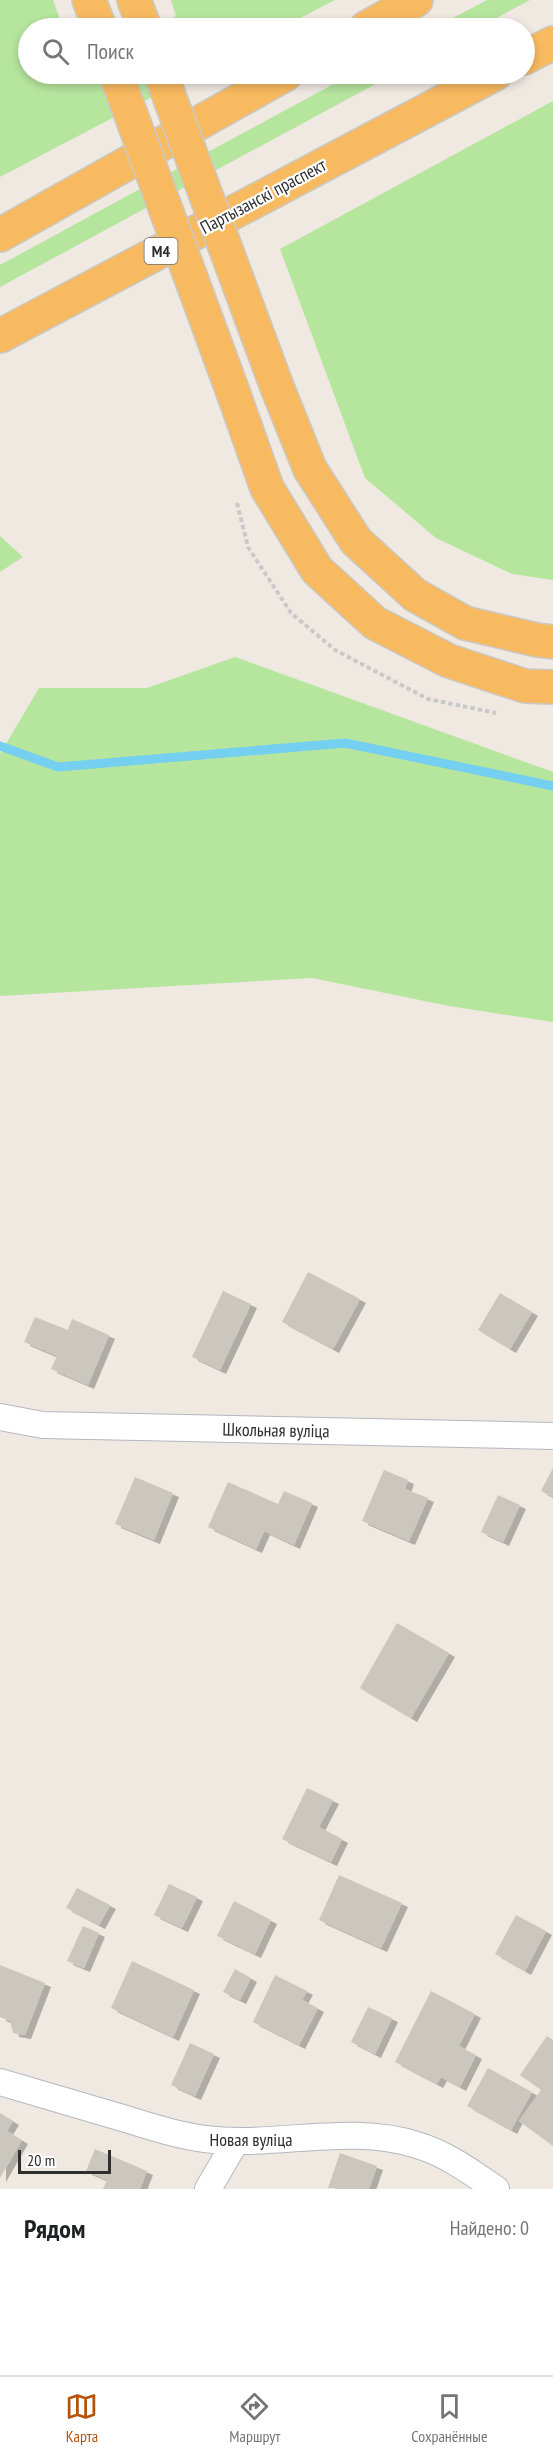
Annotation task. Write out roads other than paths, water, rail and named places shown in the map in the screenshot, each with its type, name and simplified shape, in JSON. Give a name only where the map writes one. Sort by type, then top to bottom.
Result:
[{"type":"highway","points":[[89,0],[96,18]]},
{"type":"highway","points":[[134,0],[141,18]]},
{"type":"highway","points":[[384,18],[416,0]]},
{"type":"highway","points":[[535,53],[553,43]]},
{"type":"highway","points":[[120,84],[267,488],[317,570],[375,623],[449,661],[525,686],[553,687]]},
{"type":"highway","points":[[166,84],[277,387],[310,469],[356,541],[415,595],[465,623],[553,642]]},
{"type":"highway","points":[[0,235],[268,84]]},
{"type":"highway","name":"Партызанскі праспект","points":[[0,336],[476,84]]},
{"type":"street","name":"Школьная вуліца","points":[[0,1417],[43,1425],[553,1436]]},
{"type":"street","name":"Новая вуліца","points":[[0,2082],[204,2139],[236,2141],[355,2135],[392,2138],[419,2145],[450,2158],[496,2189]]},
{"type":"street","points":[[208,2189],[236,2141]]},
{"type":"waterway","points":[[0,746],[58,767],[345,743],[553,786]]}]
